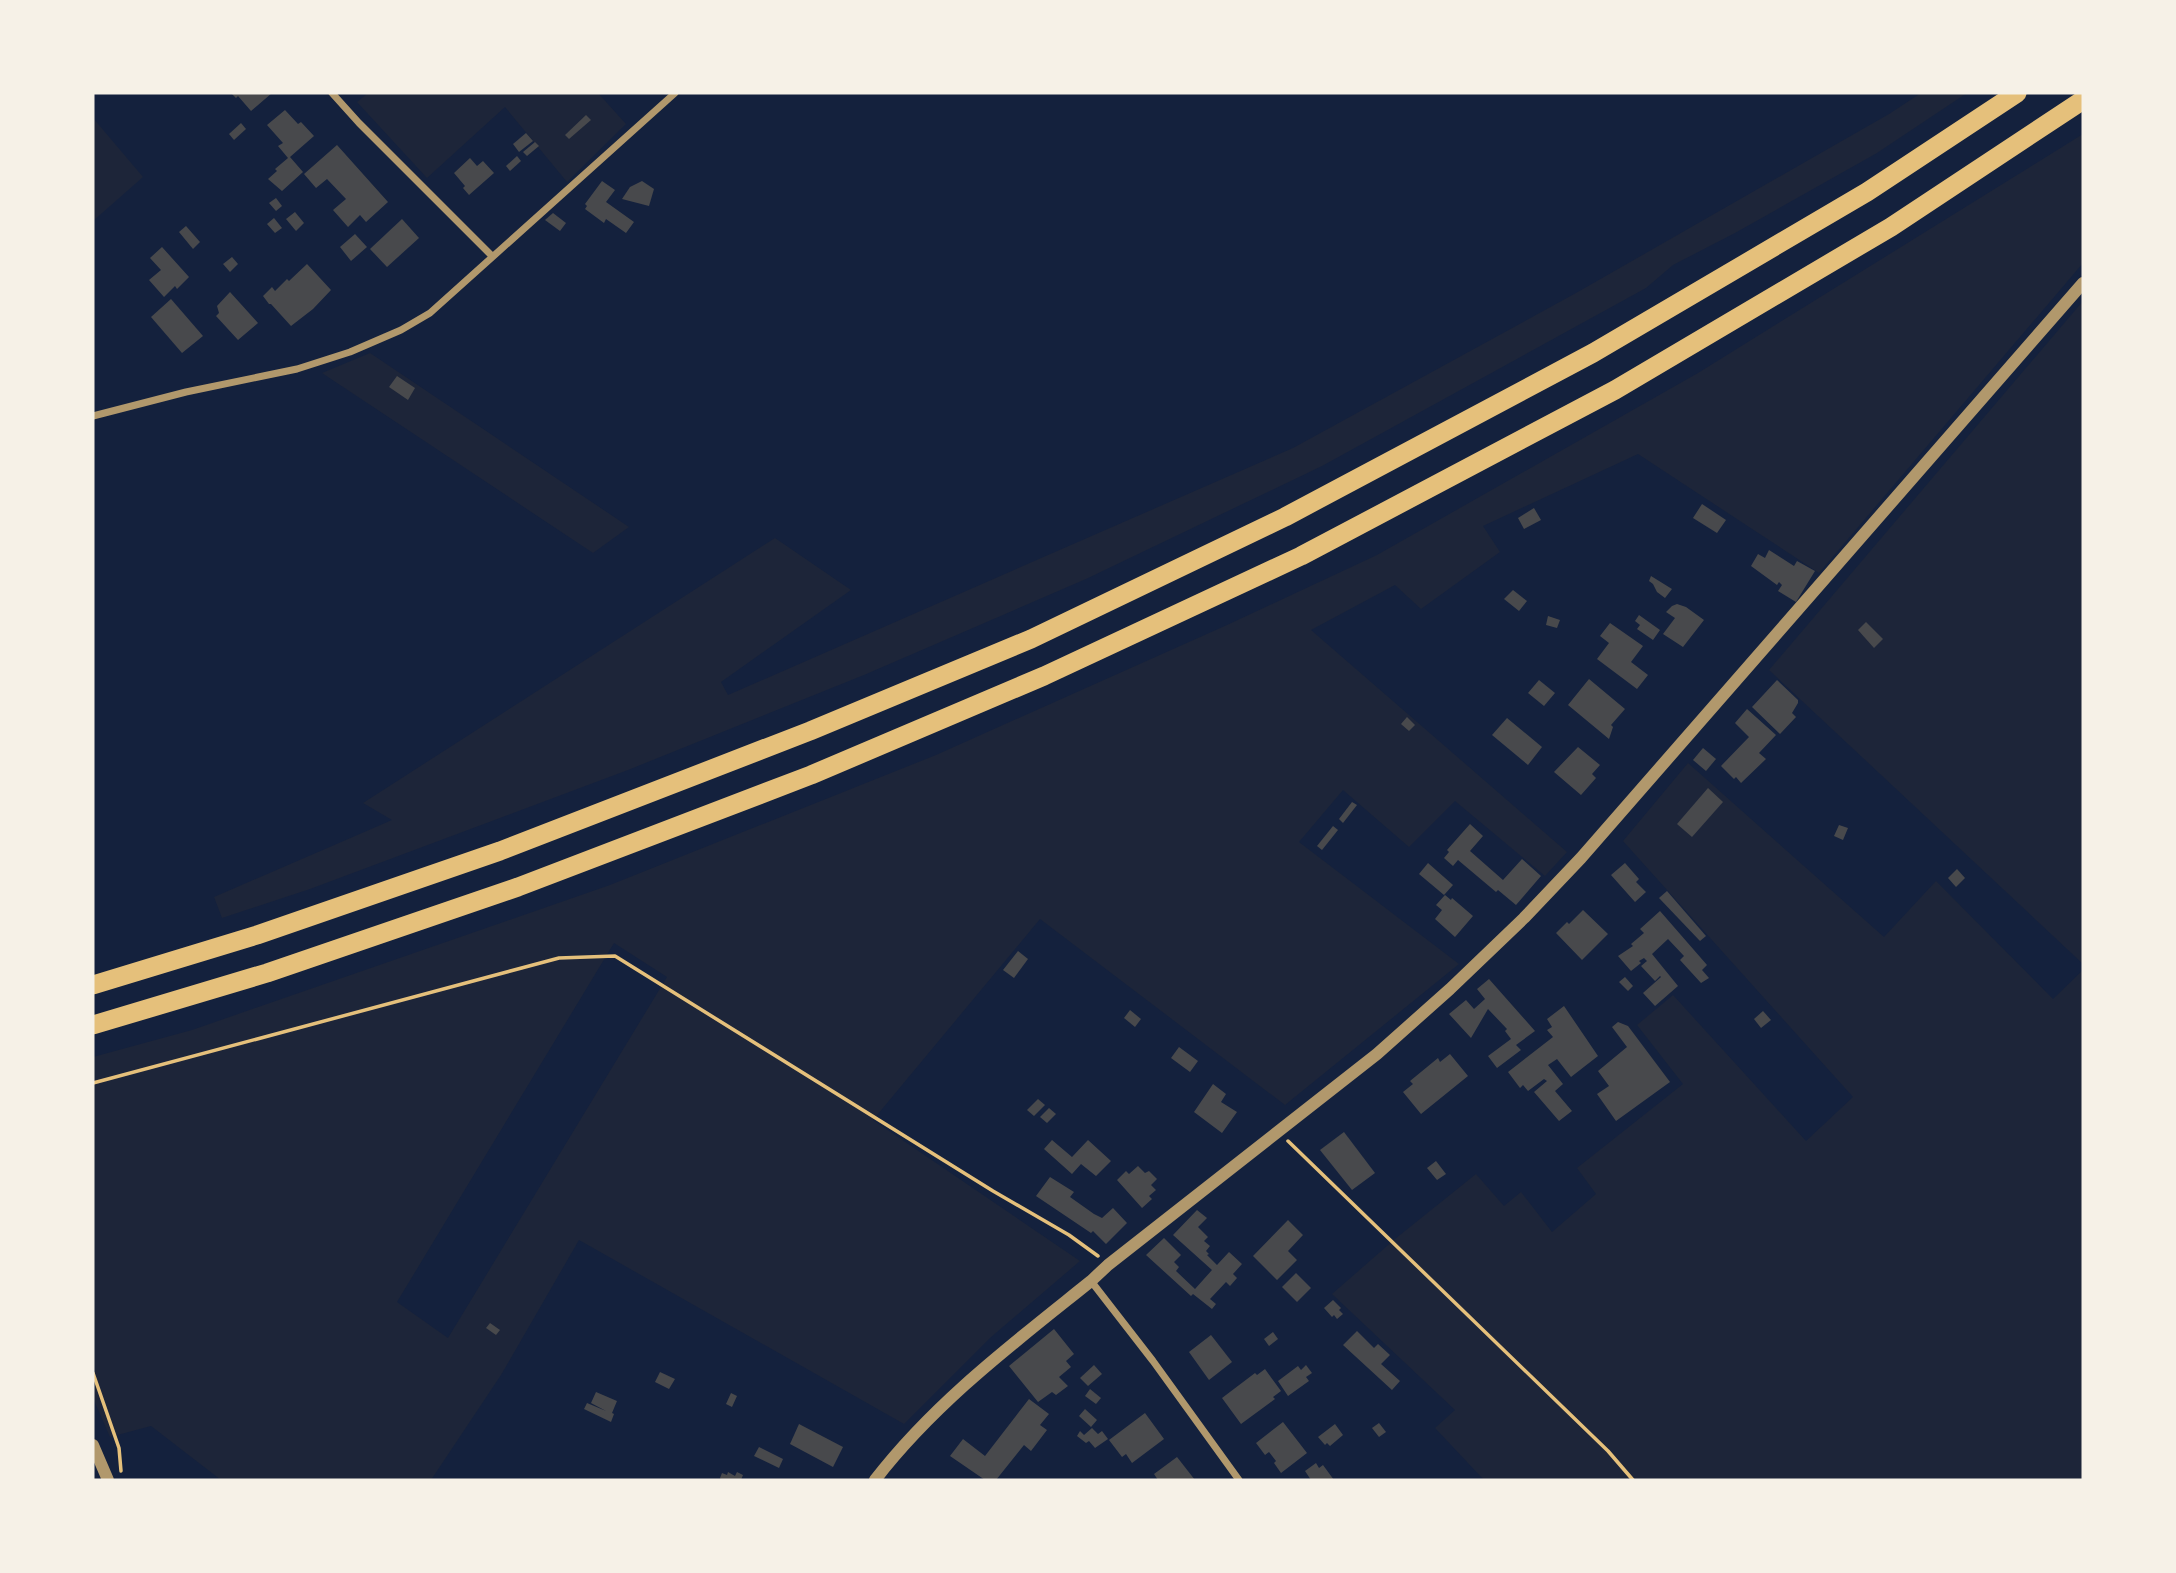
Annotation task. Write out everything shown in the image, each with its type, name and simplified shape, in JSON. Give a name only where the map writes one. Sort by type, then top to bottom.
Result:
[{"type":"highway","points":[[93,985],[257,935],[500,851],[810,732],[1031,639],[1285,517],[1593,353],[1867,192],[2017,93]]},
{"type":"highway","points":[[93,1025],[267,974],[518,887],[811,775],[1056,670],[1301,556],[1615,390],[1891,227],[2083,100]]},
{"type":"street","points":[[332,93],[492,256]]},
{"type":"street","points":[[93,415],[297,369],[350,352],[401,330],[430,313],[675,93]]},
{"type":"street","points":[[875,1480],[907,1442],[969,1381],[1108,1265],[1377,1054],[1524,918],[1581,858],[2083,283]]},
{"type":"street","points":[[1091,1281],[1240,1480]]},
{"type":"street","points":[[93,1445],[108,1480]]},
{"type":"path","points":[[93,1083],[559,958],[615,956],[992,1191],[1069,1236],[1108,1265]]},
{"type":"path","points":[[1279,1131],[1608,1451],[1633,1480]]},
{"type":"path","points":[[93,1373],[119,1448],[122,1480]]},
{"type":"shaded area","points":[[368,93],[598,93],[626,124],[567,182],[505,107],[427,178],[357,102]]},
{"type":"shaded area","points":[[1921,93],[1967,93],[1877,153],[1673,265],[1646,288],[1322,466],[1086,579],[864,675],[628,770],[310,889],[222,918],[214,897],[392,820],[363,803],[775,538],[851,590],[721,682],[728,695],[1293,448],[1576,293],[1889,114]]},
{"type":"shaded area","points":[[93,118],[143,177],[93,221]]},
{"type":"shaded area","points":[[2083,134],[2083,263],[1819,573],[1638,454],[1483,526],[1500,552],[1421,609],[1395,585],[1311,630],[1567,852],[1545,876],[1455,801],[1409,847],[1343,790],[1299,842],[1459,964],[1285,1105],[1040,919],[873,1120],[1080,1261],[990,1338],[904,1424],[579,1240],[501,1375],[431,1480],[221,1480],[151,1426],[110,1437],[93,1398],[93,1057],[192,1030],[610,885],[936,755],[1377,555],[1698,373]],"holes":[[[614,943],[667,977],[448,1338],[397,1302]]]},
{"type":"shaded area","points":[[2083,301],[2083,964],[1769,670]]},
{"type":"shaded area","points":[[370,353],[629,527],[593,553],[322,373]]},
{"type":"shaded area","points":[[1688,763],[1884,937],[1936,881],[2053,999],[2083,970],[2083,1480],[1484,1480],[1435,1428],[1455,1410],[1332,1294],[1476,1174],[1504,1206],[1521,1192],[1552,1232],[1596,1194],[1577,1168],[1683,1084],[1637,1025],[1673,995],[1806,1141],[1853,1097],[1623,841]]},
{"type":"building","points":[[231,93],[272,93],[251,111],[238,96],[236,98]]},
{"type":"building","points":[[285,110],[314,136],[290,157],[303,172],[282,191],[268,179],[288,158],[278,146],[283,143],[267,125]]},
{"type":"building","points":[[586,115],[591,120],[569,139],[565,135]]},
{"type":"building","points":[[241,123],[246,129],[234,140],[229,134]]},
{"type":"building","points":[[526,133],[533,141],[519,152],[513,144]]},
{"type":"building","points":[[535,142],[539,146],[527,156],[523,152]]},
{"type":"building","points":[[337,145],[388,202],[366,222],[360,215],[348,227],[333,210],[346,199],[327,179],[316,188],[304,174]]},
{"type":"building","points":[[517,156],[521,161],[510,171],[506,166]]},
{"type":"building","points":[[470,158],[477,166],[483,161],[494,173],[469,195],[454,173]]},
{"type":"building","points":[[602,181],[615,190],[606,202],[634,222],[626,233],[606,219],[604,223],[585,209],[585,204]]},
{"type":"building","points":[[642,181],[654,189],[649,206],[622,199],[630,187]]},
{"type":"building","points":[[276,198],[282,206],[276,211],[269,203]]},
{"type":"building","points":[[295,212],[304,223],[296,231],[286,219]]},
{"type":"building","points":[[553,213],[566,223],[560,231],[545,220]]},
{"type":"building","points":[[274,218],[282,228],[275,233],[267,224]]},
{"type":"building","points":[[402,219],[419,238],[387,267],[370,249]]},
{"type":"building","points":[[186,226],[200,242],[193,249],[179,232]]},
{"type":"building","points":[[355,234],[367,247],[351,261],[340,247]]},
{"type":"building","points":[[162,247],[189,277],[164,297],[149,280],[161,270],[150,258]]},
{"type":"building","points":[[232,257],[238,264],[230,272],[223,264]]},
{"type":"building","points":[[307,264],[331,290],[291,326],[263,296],[272,287],[275,291],[287,279],[289,281]]},
{"type":"building","points":[[230,292],[258,323],[238,340],[216,316],[219,313],[217,306]]},
{"type":"building","points":[[171,299],[203,336],[182,353],[151,317]]},
{"type":"building","points":[[397,376],[415,388],[408,400],[389,387]]},
{"type":"building","points":[[1702,504],[1726,520],[1717,533],[1693,518]]},
{"type":"building","points":[[1534,508],[1541,520],[1524,529],[1518,518]]},
{"type":"building","points":[[1769,550],[1794,566],[1797,561],[1815,571],[1796,602],[1778,591],[1782,585],[1779,582],[1777,585],[1751,566],[1758,554],[1765,558]]},
{"type":"building","points":[[1651,576],[1672,589],[1665,598],[1649,581]]},
{"type":"building","points":[[1513,590],[1527,601],[1519,611],[1504,599]]},
{"type":"building","points":[[1677,604],[1704,620],[1683,647],[1663,634],[1675,618],[1666,612]]},
{"type":"building","points":[[1639,615],[1660,630],[1653,640],[1637,629],[1640,625],[1635,621]]},
{"type":"building","points":[[1548,616],[1560,620],[1557,628],[1546,625]]},
{"type":"building","points":[[1866,622],[1883,639],[1874,648],[1858,630]]},
{"type":"building","points":[[1610,623],[1643,646],[1631,662],[1648,675],[1637,689],[1597,659],[1609,643],[1600,636]]},
{"type":"building","points":[[1589,679],[1625,709],[1611,725],[1613,727],[1609,739],[1568,705]]},
{"type":"building","points":[[1539,680],[1555,693],[1544,706],[1528,693]]},
{"type":"building","points":[[1777,680],[1798,700],[1792,713],[1796,717],[1780,734],[1752,707]]},
{"type":"building","points":[[1747,709],[1776,735],[1759,753],[1766,759],[1741,783],[1721,766],[1749,737],[1735,723]]},
{"type":"building","points":[[1407,717],[1415,725],[1409,731],[1401,724]]},
{"type":"building","points":[[1507,718],[1542,747],[1528,765],[1492,735]]},
{"type":"building","points":[[1578,747],[1600,765],[1592,774],[1596,778],[1581,795],[1554,772]]},
{"type":"building","points":[[1703,748],[1716,759],[1706,771],[1693,760]]},
{"type":"building","points":[[1708,788],[1723,802],[1692,837],[1677,824]]},
{"type":"building","points":[[1352,802],[1357,805],[1343,823],[1339,819]]},
{"type":"building","points":[[1470,824],[1483,836],[1470,851],[1503,880],[1522,859],[1541,876],[1516,905],[1458,860],[1453,866],[1444,858],[1449,852],[1447,850]]},
{"type":"building","points":[[1839,825],[1848,828],[1843,840],[1834,836]]},
{"type":"building","points":[[1333,826],[1338,830],[1322,850],[1317,846]]},
{"type":"building","points":[[1428,863],[1453,885],[1444,895],[1419,874]]},
{"type":"building","points":[[1625,863],[1639,879],[1636,882],[1646,892],[1635,902],[1611,875]]},
{"type":"building","points":[[1957,869],[1965,878],[1956,887],[1948,878]]},
{"type":"building","points":[[1667,891],[1706,936],[1700,941],[1659,898]]},
{"type":"building","points":[[1445,895],[1473,916],[1455,937],[1435,919],[1442,910],[1436,905]]},
{"type":"building","points":[[1583,910],[1608,934],[1582,960],[1556,933]]},
{"type":"building","points":[[1660,911],[1707,965],[1702,970],[1709,978],[1701,983],[1680,960],[1684,956],[1668,939],[1652,954],[1678,986],[1655,1006],[1643,993],[1661,977],[1655,981],[1641,966],[1647,961],[1644,958],[1631,971],[1618,956],[1633,946],[1631,944],[1644,933],[1640,929]]},
{"type":"building","points":[[1018,951],[1028,959],[1014,978],[1003,970]]},
{"type":"building","points":[[1625,977],[1633,986],[1628,991],[1619,982]]},
{"type":"building","points":[[1489,979],[1535,1031],[1516,1045],[1521,1050],[1497,1068],[1488,1056],[1511,1039],[1505,1031],[1507,1029],[1488,1009],[1471,1038],[1449,1014],[1466,1000],[1474,1009],[1485,999],[1477,989]]},
{"type":"building","points":[[1564,1006],[1598,1056],[1571,1077],[1557,1059],[1548,1065],[1563,1084],[1555,1091],[1572,1111],[1559,1121],[1534,1092],[1547,1081],[1544,1079],[1528,1091],[1523,1085],[1520,1088],[1508,1072],[1553,1037],[1547,1030],[1552,1027],[1547,1019]]},
{"type":"building","points":[[1130,1010],[1141,1019],[1135,1027],[1124,1018]]},
{"type":"building","points":[[1763,1011],[1771,1020],[1761,1028],[1754,1019]]},
{"type":"building","points":[[1618,1022],[1628,1026],[1670,1082],[1616,1121],[1597,1094],[1609,1086],[1598,1071],[1627,1047],[1612,1027]]},
{"type":"building","points":[[1179,1047],[1198,1061],[1190,1072],[1171,1058]]},
{"type":"building","points":[[1450,1054],[1468,1076],[1421,1114],[1403,1092],[1413,1084],[1410,1081],[1438,1058],[1440,1062]]},
{"type":"building","points":[[1213,1084],[1226,1094],[1221,1102],[1237,1112],[1222,1133],[1194,1112]]},
{"type":"building","points":[[1038,1099],[1045,1105],[1034,1116],[1027,1110]]},
{"type":"building","points":[[1049,1108],[1056,1114],[1047,1123],[1040,1117]]},
{"type":"building","points":[[1344,1132],[1375,1173],[1352,1190],[1320,1150]]},
{"type":"building","points":[[1052,1140],[1072,1157],[1088,1140],[1111,1161],[1096,1176],[1081,1164],[1072,1174],[1044,1149]]},
{"type":"building","points":[[1436,1161],[1446,1174],[1437,1180],[1427,1168]]},
{"type":"building","points":[[1138,1166],[1157,1179],[1151,1185],[1156,1190],[1149,1196],[1152,1199],[1142,1208],[1117,1180],[1126,1171],[1129,1174]]},
{"type":"building","points":[[1050,1177],[1074,1192],[1070,1197],[1094,1214],[1102,1218],[1113,1208],[1127,1223],[1106,1244],[1093,1231],[1091,1233],[1036,1196]]},
{"type":"building","points":[[1197,1210],[1207,1218],[1198,1227],[1208,1237],[1204,1241],[1210,1246],[1206,1251],[1209,1254],[1207,1255],[1217,1265],[1229,1252],[1242,1264],[1233,1274],[1237,1278],[1230,1286],[1226,1282],[1210,1299],[1216,1304],[1212,1309],[1193,1294],[1191,1296],[1146,1255],[1164,1238],[1181,1255],[1174,1262],[1179,1267],[1176,1271],[1195,1289],[1212,1270],[1173,1235]]},
{"type":"building","points":[[1288,1220],[1303,1235],[1288,1251],[1297,1260],[1277,1280],[1253,1256]]},
{"type":"building","points":[[1296,1273],[1311,1288],[1297,1302],[1282,1287]]},
{"type":"building","points":[[1333,1300],[1343,1314],[1337,1319],[1324,1308]]},
{"type":"building","points":[[490,1323],[500,1330],[496,1335],[486,1328]]},
{"type":"building","points":[[1054,1329],[1074,1354],[1066,1361],[1071,1367],[1059,1377],[1068,1386],[1056,1395],[1052,1392],[1038,1402],[1009,1366]]},
{"type":"building","points":[[1357,1331],[1374,1348],[1378,1344],[1390,1355],[1381,1364],[1400,1381],[1392,1390],[1343,1345]]},
{"type":"building","points":[[1273,1332],[1278,1339],[1269,1346],[1264,1339]]},
{"type":"building","points":[[1211,1335],[1232,1362],[1209,1380],[1189,1352]]},
{"type":"building","points":[[1094,1365],[1102,1374],[1088,1386],[1080,1378]]},
{"type":"building","points":[[1306,1365],[1312,1373],[1306,1377],[1309,1381],[1288,1396],[1278,1381],[1298,1366],[1301,1370]]},
{"type":"building","points":[[1265,1369],[1281,1391],[1273,1397],[1275,1399],[1241,1424],[1222,1398],[1255,1373],[1257,1375]]},
{"type":"building","points":[[660,1372],[675,1379],[669,1389],[655,1382]]},
{"type":"building","points":[[1090,1389],[1101,1398],[1096,1404],[1085,1396]]},
{"type":"building","points":[[596,1392],[617,1401],[611,1422],[584,1409],[587,1403],[606,1411],[591,1403]]},
{"type":"building","points":[[731,1393],[737,1396],[732,1407],[726,1404]]},
{"type":"building","points":[[1029,1399],[1049,1414],[1040,1425],[1047,1430],[1031,1451],[1024,1445],[996,1480],[985,1480],[950,1456],[963,1439],[985,1456]]},
{"type":"building","points":[[1085,1409],[1097,1420],[1091,1427],[1079,1416]]},
{"type":"building","points":[[1145,1413],[1164,1439],[1132,1463],[1126,1454],[1122,1457],[1109,1440]]},
{"type":"building","points":[[1283,1422],[1307,1453],[1281,1473],[1269,1452],[1265,1455],[1256,1443]]},
{"type":"building","points":[[1379,1423],[1386,1432],[1379,1437],[1372,1428]]},
{"type":"building","points":[[799,1424],[843,1447],[833,1467],[790,1444]]},
{"type":"building","points":[[1335,1424],[1343,1435],[1330,1446],[1327,1443],[1325,1445],[1318,1437]]},
{"type":"building","points":[[1092,1428],[1098,1434],[1102,1431],[1108,1439],[1095,1448],[1089,1441],[1086,1443],[1077,1436],[1080,1431],[1084,1435]]},
{"type":"building","points":[[759,1447],[783,1459],[779,1468],[754,1456]]},
{"type":"building","points":[[1177,1457],[1195,1480],[1158,1480],[1154,1474]]},
{"type":"building","points":[[1316,1463],[1319,1468],[1323,1465],[1334,1480],[1311,1480],[1305,1471]]},
{"type":"building","points":[[728,1472],[735,1476],[737,1472],[743,1475],[741,1480],[721,1480],[722,1473],[727,1475]]}]
